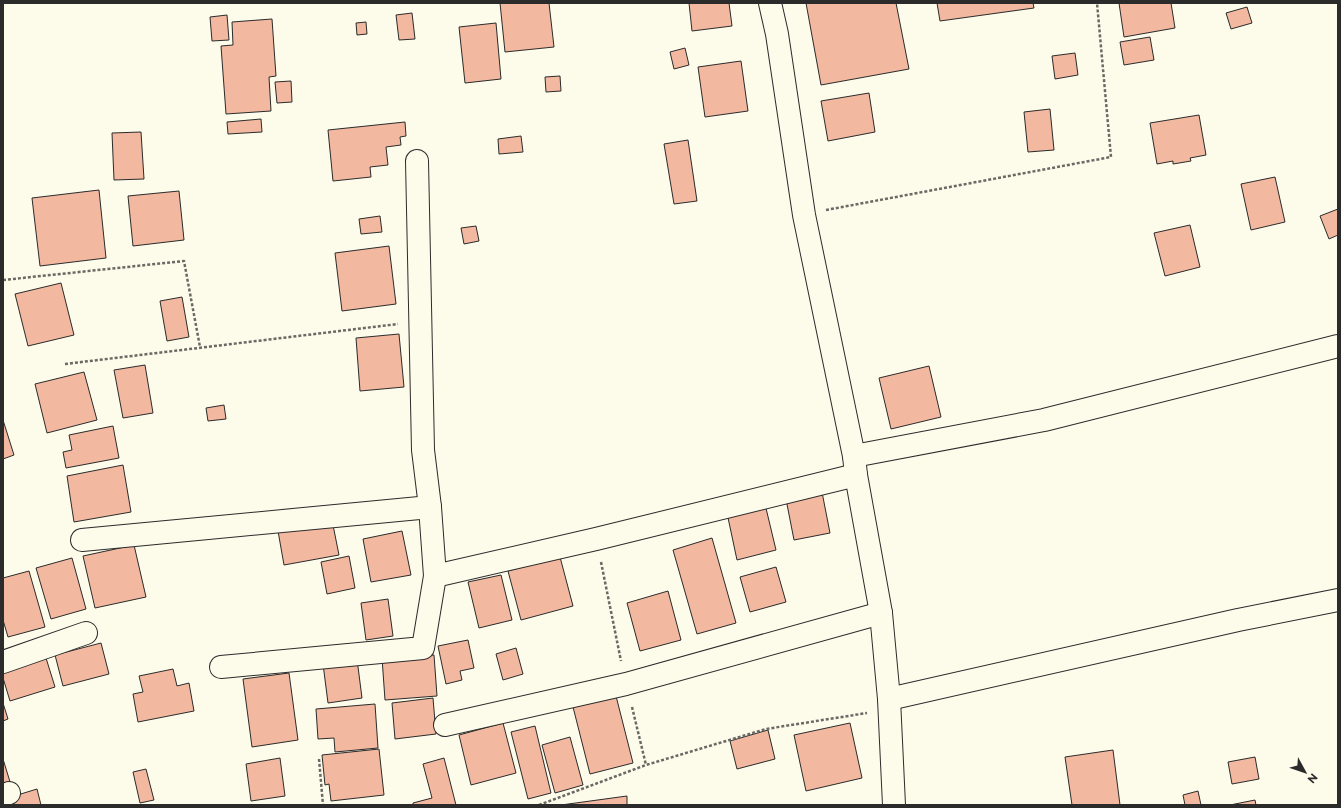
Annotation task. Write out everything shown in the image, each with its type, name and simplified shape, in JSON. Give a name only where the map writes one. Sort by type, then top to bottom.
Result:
[{"type":"street","points":[[770,3],[777,34],[804,215],[855,466],[881,614],[889,704],[894,805]]},
{"type":"street","points":[[221,668],[423,648],[435,576],[430,507],[423,450],[417,161]]},
{"type":"street","points":[[435,576],[596,539],[855,466],[1338,346]]},
{"type":"street","points":[[82,540],[430,507]]},
{"type":"street","points":[[889,704],[1238,620],[1338,600]]},
{"type":"street","points":[[446,725],[626,684],[881,614]]},
{"type":"street","points":[[3,662],[86,634]]},
{"type":"path","points":[[804,215],[1111,157],[1097,3]]},
{"type":"path","points":[[3,280],[184,261],[200,347]]},
{"type":"path","points":[[65,364],[420,321]]},
{"type":"path","points":[[596,539],[626,684],[646,765]]},
{"type":"path","points":[[539,805],[646,765],[766,729],[889,704]]},
{"type":"path","points":[[319,759],[323,805]]},
{"type":"building","points":[[500,3],[549,3],[554,47],[505,52]]},
{"type":"building","points":[[689,3],[729,3],[732,26],[692,31]]},
{"type":"building","points":[[806,3],[896,3],[909,69],[821,85]]},
{"type":"building","points":[[937,3],[1033,3],[1034,8],[940,21]]},
{"type":"building","points":[[1119,3],[1171,3],[1175,28],[1124,37]]},
{"type":"building","points":[[1247,7],[1252,23],[1231,29],[1226,13]]},
{"type":"building","points":[[412,13],[415,39],[399,40],[396,15]]},
{"type":"building","points":[[227,15],[229,40],[212,41],[210,17]]},
{"type":"building","points":[[272,19],[276,76],[269,77],[271,111],[226,114],[221,46],[233,45],[232,22]]},
{"type":"building","points":[[366,22],[367,34],[357,35],[356,23]]},
{"type":"building","points":[[496,23],[501,79],[465,83],[459,27]]},
{"type":"building","points":[[1150,37],[1154,60],[1124,65],[1120,42]]},
{"type":"building","points":[[685,48],[689,65],[674,69],[670,52]]},
{"type":"building","points":[[1075,53],[1078,75],[1055,79],[1052,56]]},
{"type":"building","points":[[741,61],[748,111],[705,117],[698,67]]},
{"type":"building","points":[[560,76],[561,91],[546,92],[545,77]]},
{"type":"building","points":[[291,81],[292,102],[277,103],[275,82]]},
{"type":"building","points":[[869,93],[875,132],[828,141],[821,101]]},
{"type":"building","points":[[1050,109],[1054,150],[1028,152],[1024,112]]},
{"type":"building","points":[[1199,115],[1206,155],[1190,158],[1191,161],[1173,164],[1173,161],[1157,164],[1150,123]]},
{"type":"building","points":[[261,119],[262,132],[228,134],[227,122]]},
{"type":"building","points":[[405,122],[406,136],[400,137],[401,145],[386,147],[388,165],[370,167],[371,177],[333,181],[328,130]]},
{"type":"building","points":[[141,132],[144,179],[114,180],[112,133]]},
{"type":"building","points":[[521,136],[523,152],[499,154],[498,139]]},
{"type":"building","points":[[688,140],[697,201],[674,204],[664,144]]},
{"type":"building","points":[[1275,177],[1285,222],[1251,230],[1241,184]]},
{"type":"building","points":[[99,190],[106,258],[40,266],[32,198]]},
{"type":"building","points":[[179,191],[184,240],[133,246],[128,196]]},
{"type":"building","points":[[1338,209],[1338,235],[1329,239],[1320,216]]},
{"type":"building","points":[[380,216],[382,232],[361,234],[359,219]]},
{"type":"building","points":[[1190,225],[1200,267],[1165,276],[1154,233]]},
{"type":"building","points":[[476,226],[479,241],[464,244],[461,228]]},
{"type":"building","points":[[389,246],[396,304],[342,311],[335,253]]},
{"type":"building","points":[[61,283],[74,335],[28,346],[15,294]]},
{"type":"building","points":[[182,297],[189,337],[167,341],[160,301]]},
{"type":"building","points":[[399,334],[404,387],[360,391],[356,338]]},
{"type":"building","points":[[145,365],[153,413],[123,418],[114,370]]},
{"type":"building","points":[[929,366],[941,417],[891,429],[879,378]]},
{"type":"building","points":[[84,372],[97,420],[47,433],[35,384]]},
{"type":"building","points":[[224,405],[226,419],[208,421],[206,408]]},
{"type":"building","points":[[3,420],[14,455],[3,459]]},
{"type":"building","points":[[113,426],[119,458],[66,468],[63,452],[72,450],[69,435]]},
{"type":"building","points":[[123,465],[131,512],[74,522],[67,476]]},
{"type":"building","points":[[821,487],[830,533],[794,540],[785,494]]},
{"type":"building","points":[[765,504],[776,550],[737,560],[727,513]]},
{"type":"building","points":[[332,520],[339,555],[284,565],[278,531]]},
{"type":"building","points":[[402,531],[411,575],[371,582],[363,539]]},
{"type":"building","points":[[712,538],[736,623],[697,634],[673,550]]},
{"type":"building","points":[[134,545],[146,597],[95,608],[83,556]]},
{"type":"building","points":[[349,556],[355,588],[327,594],[321,562]]},
{"type":"building","points":[[560,557],[573,606],[521,620],[508,571]]},
{"type":"building","points":[[72,558],[86,609],[51,619],[36,568]]},
{"type":"building","points":[[776,567],[786,602],[750,612],[740,577]]},
{"type":"building","points":[[29,571],[45,627],[8,637],[3,620],[3,578]]},
{"type":"building","points":[[501,575],[512,620],[479,628],[468,582]]},
{"type":"building","points":[[668,591],[681,640],[640,651],[627,603]]},
{"type":"building","points":[[388,599],[393,636],[366,640],[361,603]]},
{"type":"building","points":[[468,640],[474,668],[460,671],[462,680],[446,684],[438,646]]},
{"type":"building","points":[[101,643],[109,674],[63,686],[55,655]]},
{"type":"building","points":[[516,648],[523,674],[503,680],[496,654]]},
{"type":"building","points":[[434,655],[437,696],[385,700],[382,658]]},
{"type":"building","points":[[46,658],[55,687],[10,701],[3,678],[3,672]]},
{"type":"building","points":[[357,659],[362,698],[328,703],[323,664]]},
{"type":"building","points":[[173,669],[177,686],[189,683],[194,711],[138,722],[133,694],[143,692],[139,676]]},
{"type":"building","points":[[289,673],[298,740],[252,747],[243,679]]},
{"type":"building","points":[[615,692],[633,763],[590,774],[572,703]]},
{"type":"building","points":[[433,698],[436,734],[395,739],[392,703]]},
{"type":"building","points":[[3,703],[8,719],[3,721]]},
{"type":"building","points":[[375,704],[378,748],[335,752],[334,738],[318,739],[316,709]]},
{"type":"building","points":[[503,723],[516,773],[471,785],[459,735]]},
{"type":"building","points":[[850,723],[862,778],[806,791],[794,735]]},
{"type":"building","points":[[535,726],[551,793],[528,799],[511,732]]},
{"type":"building","points":[[768,730],[775,759],[737,769],[730,741]]},
{"type":"building","points":[[570,737],[583,785],[555,793],[542,745]]},
{"type":"building","points":[[379,749],[384,795],[331,801],[329,784],[325,785],[322,755]]},
{"type":"building","points":[[1113,750],[1120,805],[1072,805],[1065,757]]},
{"type":"building","points":[[1255,757],[1259,779],[1232,784],[1228,762]]},
{"type":"building","points":[[280,758],[285,796],[251,801],[246,764]]},
{"type":"building","points":[[444,758],[456,805],[413,805],[413,803],[432,798],[423,764]]},
{"type":"building","points":[[3,759],[11,785],[3,788]]},
{"type":"building","points":[[146,769],[154,800],[140,803],[133,772]]},
{"type":"building","points":[[37,789],[41,805],[3,805],[11,797]]},
{"type":"building","points":[[1198,791],[1201,805],[1185,805],[1183,795]]},
{"type":"building","points":[[627,796],[627,805],[561,805]]},
{"type":"building","points":[[1255,800],[1256,805],[1230,805]]}]
